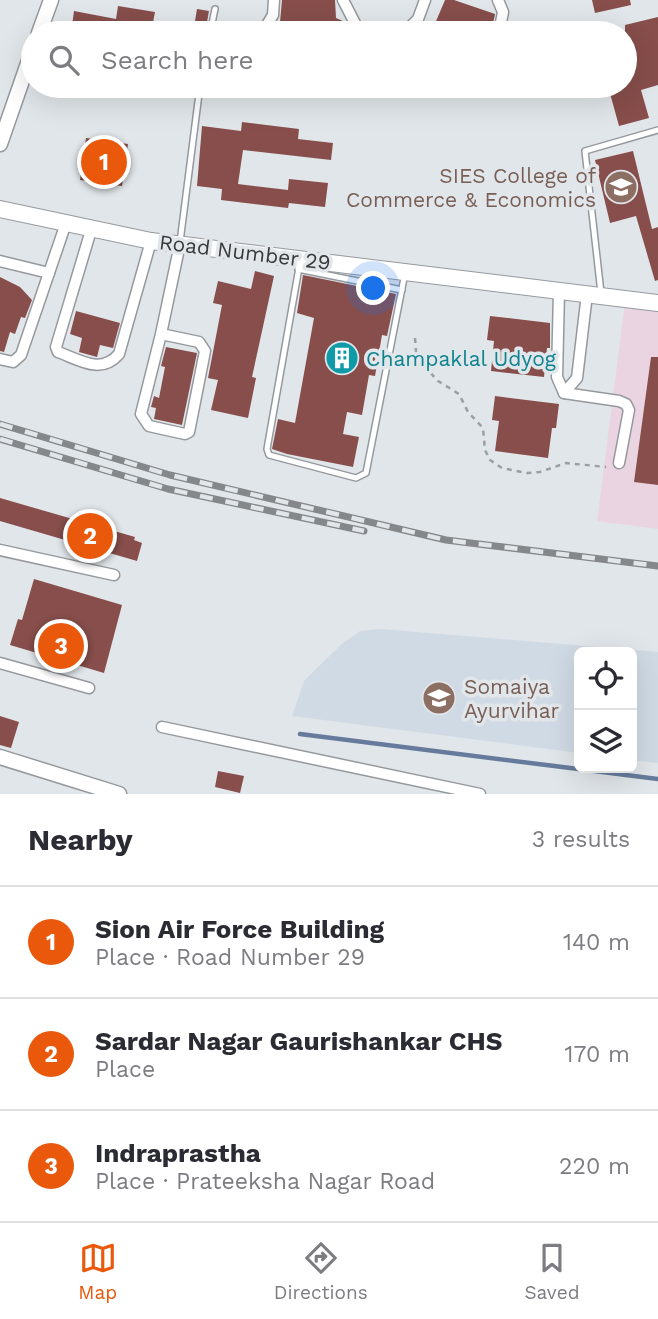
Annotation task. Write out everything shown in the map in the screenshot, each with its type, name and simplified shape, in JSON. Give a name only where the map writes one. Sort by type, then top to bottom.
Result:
[{"type":"main road","name":"Road Number 29","points":[[0,209],[151,241],[299,264],[405,272],[658,303]]},
{"type":"street","points":[[43,21],[51,0]]},
{"type":"street","points":[[269,21],[273,15],[274,0]]},
{"type":"street","points":[[343,0],[354,21]]},
{"type":"street","points":[[416,21],[425,0]]},
{"type":"street","points":[[498,0],[503,12],[501,21]]},
{"type":"street","points":[[0,144],[21,84]]},
{"type":"street","points":[[0,359],[13,362],[21,355],[66,223]]},
{"type":"street","points":[[92,227],[56,347],[58,352],[100,366],[108,364],[119,355],[151,241]]},
{"type":"street","points":[[161,334],[199,342],[205,351],[189,432],[185,434],[149,426],[141,414],[180,244]]},
{"type":"street","points":[[0,261],[49,273]]},
{"type":"street","points":[[559,291],[557,377],[564,393]]},
{"type":"street","points":[[564,393],[577,378],[594,295]]},
{"type":"street","points":[[564,393],[626,404],[629,410],[619,463]]},
{"type":"street","points":[[0,550],[114,575]]},
{"type":"street","points":[[0,663],[89,688]]},
{"type":"street","points":[[163,727],[480,794]]},
{"type":"street","points":[[0,757],[119,794]]},
{"type":"lane","points":[[212,21],[215,9]]},
{"type":"lane","points":[[180,244],[198,98]]},
{"type":"lane","points":[[594,295],[585,151],[658,130]]},
{"type":"lane","points":[[402,290],[299,264],[267,449],[269,455],[356,478],[366,473],[402,290],[405,272]]},
{"type":"path","points":[[415,338],[416,352],[425,367],[438,381],[459,394],[468,412],[483,428],[485,450],[490,460],[502,468],[527,473],[540,472],[566,463],[612,467],[619,463]]},
{"type":"shaded area","points":[[625,303],[658,308],[658,529],[597,521]]},
{"type":"shaded area","name":"Somaiya Ayurvihar","points":[[381,629],[598,647],[574,647],[574,752],[292,716],[304,681],[343,643],[360,631]]},
{"type":"shaded area","name":"Somaiya Ayurvihar","points":[[637,650],[658,652],[658,763],[637,761]]},
{"type":"building","points":[[282,0],[335,0],[336,18],[343,21],[280,21]]},
{"type":"building","points":[[445,0],[454,0],[495,14],[494,21],[436,21]]},
{"type":"building","points":[[592,0],[630,0],[631,5],[595,13]]},
{"type":"building","points":[[118,6],[155,12],[153,21],[73,21],[74,11],[116,19]]},
{"type":"building","points":[[197,9],[209,11],[207,21],[195,21]]},
{"type":"building","points":[[658,17],[658,85],[641,90],[649,118],[619,126],[611,98],[637,98],[637,22]]},
{"type":"building","points":[[242,122],[299,129],[298,139],[333,143],[331,160],[243,150],[238,184],[288,190],[289,179],[328,183],[325,207],[289,203],[288,208],[221,200],[222,189],[197,186],[202,126],[241,131]]},
{"type":"building","points":[[86,138],[128,144],[122,186],[80,180]]},
{"type":"building","name":"SIES College of Commerce & Economics","points":[[633,151],[652,229],[658,227],[658,280],[655,281],[636,216],[610,223],[595,160]]},
{"type":"building","points":[[255,271],[274,276],[252,377],[256,378],[248,418],[211,410],[218,380],[208,378],[222,305],[213,303],[218,281],[251,289]]},
{"type":"building","name":"Champaklal Udyog","points":[[303,275],[396,294],[387,336],[382,335],[375,376],[369,375],[362,415],[347,412],[343,434],[359,437],[353,467],[272,449],[278,419],[295,423],[314,318],[297,313]]},
{"type":"building","points":[[0,277],[20,287],[32,300],[25,318],[21,317],[15,334],[10,332],[4,352],[0,351]]},
{"type":"building","points":[[76,311],[120,323],[113,348],[100,345],[97,357],[79,352],[82,338],[70,334]]},
{"type":"building","points":[[490,316],[550,323],[550,348],[547,348],[544,377],[491,371],[494,341],[487,340]]},
{"type":"building","points":[[166,347],[197,353],[182,425],[154,419],[156,408],[151,407],[154,396],[159,398],[165,367],[161,366]]},
{"type":"building","points":[[651,357],[658,357],[658,485],[634,482]]},
{"type":"building","points":[[495,396],[559,404],[548,458],[495,451],[499,421],[492,420]]},
{"type":"building","points":[[0,498],[135,537],[134,540],[142,543],[137,561],[0,521]]},
{"type":"building","points":[[34,579],[122,605],[104,673],[10,645],[18,619],[22,620]]},
{"type":"building","points":[[0,716],[19,722],[11,748],[0,745]]},
{"type":"building","points":[[218,771],[244,776],[240,793],[215,787]]},
{"type":"waterway","points":[[300,734],[658,779]]},
{"type":"railway","points":[[0,424],[170,475],[446,540],[658,566]]},
{"type":"railway","points":[[0,439],[168,489],[364,531]]},
{"type":"place","name":"Sion Air Force Building","points":[[104,162]]},
{"type":"place","name":"SIES College of Commerce & Economics","points":[[621,187]]},
{"type":"place","name":"Champaklal Udyog","points":[[342,358]]},
{"type":"place","name":"Sardar Nagar Gaurishankar CHS","points":[[90,536]]},
{"type":"place","name":"Indraprastha","points":[[61,646]]},
{"type":"place","name":"Somaiya Ayurvihar","points":[[439,698]]}]
